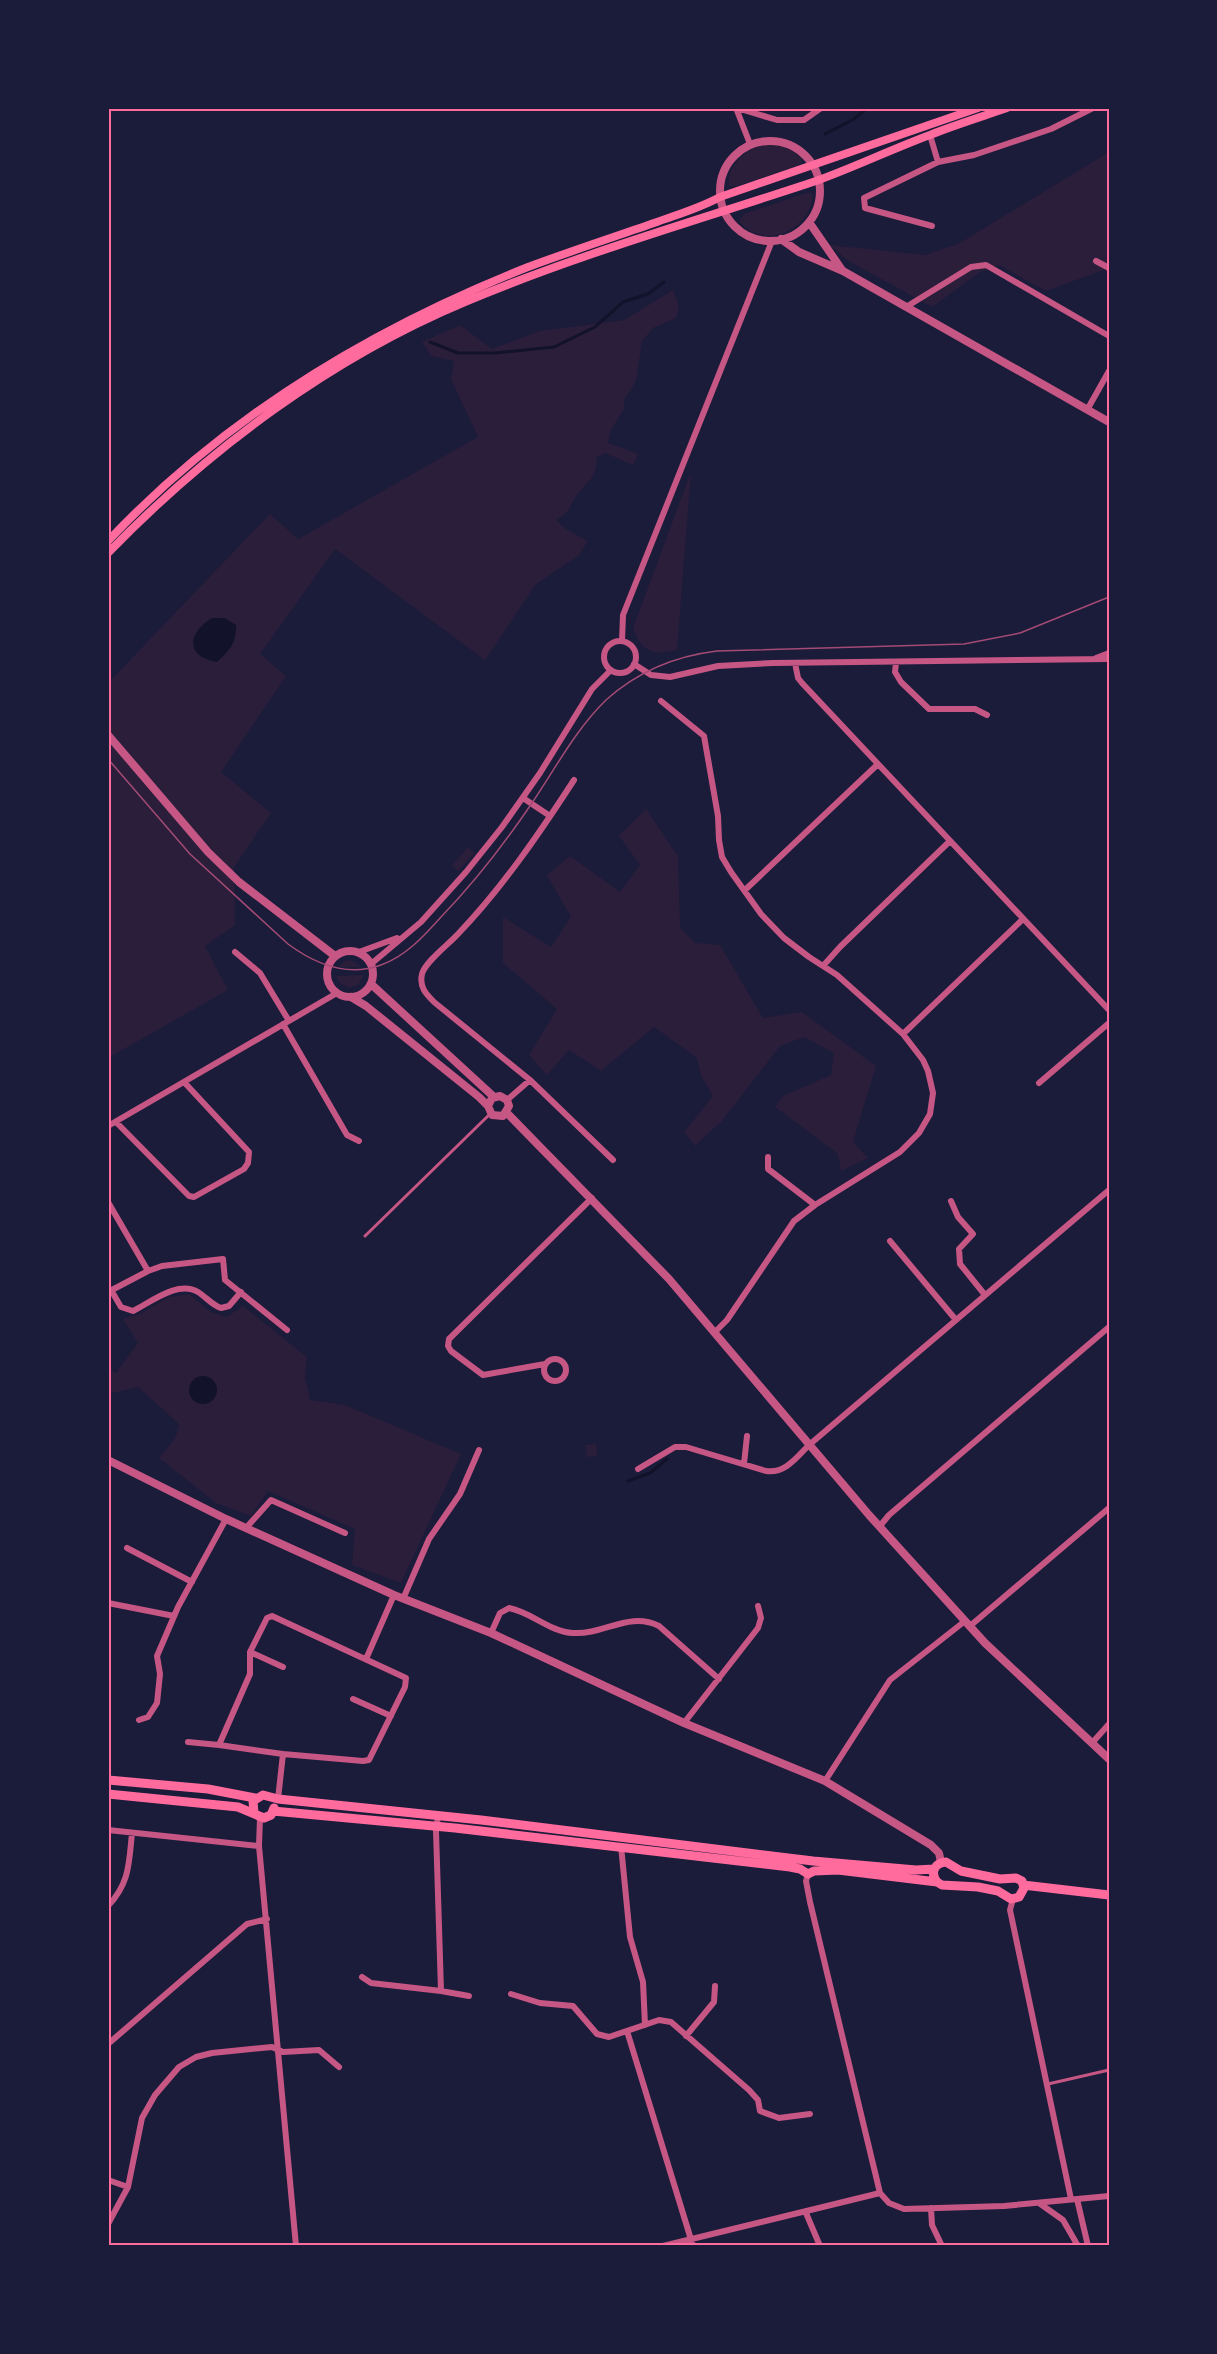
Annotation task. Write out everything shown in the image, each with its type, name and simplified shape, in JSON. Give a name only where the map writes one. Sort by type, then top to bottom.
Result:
[{"type":"main road","points":[[108,541],[176,476],[225,436],[287,391],[346,354],[406,321],[461,295],[530,267],[691,211],[720,196],[978,108]]},
{"type":"main road","points":[[108,553],[185,479],[235,439],[293,397],[354,358],[409,328],[463,303],[538,274],[724,209],[818,180],[930,135],[1007,108]]},
{"type":"main road","points":[[108,1780],[208,1789],[255,1798],[262,1795],[438,1815],[808,1867],[916,1870],[949,1863],[955,1869],[1006,1879],[1016,1878],[1023,1886],[1109,1895]]},
{"type":"main road","points":[[108,1794],[238,1807],[268,1817],[273,1811],[274,1798]]},
{"type":"main road","points":[[255,1798],[252,1805],[257,1815]]},
{"type":"main road","points":[[273,1811],[437,1826],[838,1870],[937,1882],[942,1885],[978,1887],[1003,1893],[1012,1899],[1021,1895],[1023,1886]]},
{"type":"main road","points":[[937,1866],[933,1876],[937,1882]]},
{"type":"main road","points":[[948,1884],[955,1878],[955,1869]]},
{"type":"main road","points":[[1003,1893],[1002,1885],[1006,1879]]},
{"type":"street","points":[[736,108],[777,120],[804,120],[822,108]]},
{"type":"street","points":[[736,108],[750,144]]},
{"type":"street","points":[[933,226],[865,208],[864,198],[939,162],[974,155],[1051,129],[1093,108]]},
{"type":"street","points":[[930,135],[939,162]]},
{"type":"street","points":[[772,141],[787,144],[804,154],[813,165],[818,180],[819,197],[809,222],[794,234],[772,241],[746,235],[735,227],[724,209],[720,196],[724,171],[732,159],[750,144],[772,141]]},
{"type":"street","points":[[809,222],[843,271]]},
{"type":"street","points":[[781,239],[799,252],[843,271],[1109,422]]},
{"type":"street","points":[[622,641],[623,615],[772,241]]},
{"type":"street","points":[[1096,261],[1109,268]]},
{"type":"street","points":[[906,307],[970,267],[986,265],[1109,336]]},
{"type":"street","points":[[1087,410],[1109,371]]},
{"type":"street","points":[[622,641],[634,650],[635,656],[634,664],[625,672],[611,670],[604,661],[605,651],[612,644],[622,641]]},
{"type":"street","points":[[1092,659],[1109,653]]},
{"type":"street","points":[[634,664],[651,675],[670,676],[718,666],[795,663],[896,663],[1040,658],[1109,659]]},
{"type":"street","points":[[795,663],[798,678],[877,765],[1109,1010]]},
{"type":"street","points":[[896,663],[895,672],[901,682],[928,709],[975,709],[987,715]]},
{"type":"street","points":[[371,964],[421,922],[466,872],[523,798],[592,689],[611,670]]},
{"type":"street","points":[[661,700],[704,736],[718,816],[718,840],[722,857],[745,890],[772,927],[793,946],[855,989],[903,1034],[923,1060],[931,1082],[932,1104],[925,1124],[900,1152],[815,1205],[794,1221],[727,1320],[715,1332]]},
{"type":"street","points":[[108,735],[208,852],[239,882],[335,956]]},
{"type":"street","points":[[745,890],[877,765]]},
{"type":"street","points":[[574,780],[550,816],[479,910],[422,972],[421,981],[424,992],[434,1002],[530,1080],[613,1160]]},
{"type":"street","points":[[523,798],[550,816]]},
{"type":"street","points":[[823,966],[950,842]]},
{"type":"street","points":[[903,1034],[1023,919]]},
{"type":"street","points":[[406,934],[377,947],[359,952],[346,951],[335,956],[328,966],[329,984],[337,993],[351,997],[366,1006],[499,1117],[507,1113],[509,1106],[507,1100],[500,1096],[494,1097]]},
{"type":"street","points":[[235,952],[260,972],[347,1135],[359,1141]]},
{"type":"street","points":[[351,997],[364,992],[371,984],[374,975],[371,964],[359,952]]},
{"type":"street","points":[[371,984],[494,1097]]},
{"type":"street","points":[[108,1126],[337,993]]},
{"type":"street","points":[[1038,1083],[1109,1023]]},
{"type":"street","points":[[507,1100],[530,1080]]},
{"type":"street","points":[[116,1122],[189,1196],[194,1197],[244,1169],[248,1163],[249,1152],[184,1082]]},
{"type":"street","points":[[489,1110],[494,1097]]},
{"type":"street","points":[[507,1113],[592,1198],[715,1332],[809,1445],[985,1643],[1109,1760]]},
{"type":"street","points":[[768,1157],[768,1169],[815,1205]]},
{"type":"street","points":[[638,1468],[675,1447],[686,1447],[774,1472],[784,1469],[809,1445],[1109,1190]]},
{"type":"street","points":[[544,1364],[483,1375],[451,1351],[448,1346],[449,1339],[592,1198]]},
{"type":"street","points":[[951,1201],[958,1217],[973,1234],[959,1249],[960,1264],[986,1295]]},
{"type":"street","points":[[108,1202],[147,1271]]},
{"type":"street","points":[[890,1241],[956,1320]]},
{"type":"street","points":[[241,1292],[229,1306],[221,1308],[185,1287],[175,1289],[133,1311],[121,1307],[109,1291],[147,1271],[162,1266],[223,1259],[225,1280],[241,1292],[287,1330]]},
{"type":"street","points":[[880,1526],[889,1515],[1109,1327]]},
{"type":"street","points":[[744,1464],[747,1436]]},
{"type":"street","points":[[403,1599],[429,1539],[458,1498],[479,1450]]},
{"type":"street","points":[[108,1460],[226,1519],[394,1595],[491,1633],[684,1723],[825,1781],[931,1845],[939,1853],[937,1866]]},
{"type":"street","points":[[246,1528],[271,1500],[345,1533]]},
{"type":"street","points":[[825,1781],[890,1680],[968,1623],[1109,1508]]},
{"type":"street","points":[[139,1720],[148,1717],[157,1703],[160,1674],[157,1656],[174,1616],[226,1519]]},
{"type":"street","points":[[127,1548],[192,1582]]},
{"type":"street","points":[[366,1659],[394,1595]]},
{"type":"street","points":[[108,1603],[174,1616]]},
{"type":"street","points":[[684,1723],[758,1628],[761,1618],[758,1606]]},
{"type":"street","points":[[491,1633],[500,1613],[509,1608],[573,1633],[640,1620],[650,1622],[659,1626],[719,1679]]},
{"type":"street","points":[[188,1742],[283,1754],[369,1760],[405,1687],[406,1678],[272,1616],[264,1621],[250,1652],[250,1674],[219,1745]]},
{"type":"street","points":[[250,1652],[283,1667]]},
{"type":"street","points":[[353,1699],[391,1716]]},
{"type":"street","points":[[1092,1743],[1109,1724]]},
{"type":"street","points":[[274,1798],[283,1754]]},
{"type":"street","points":[[257,1815],[296,2246]]},
{"type":"street","points":[[438,1815],[441,1991]]},
{"type":"street","points":[[108,1830],[259,1846]]},
{"type":"street","points":[[108,1906],[119,1895],[127,1874],[132,1833]]},
{"type":"street","points":[[621,1846],[630,1937],[643,1982],[645,2025]]},
{"type":"street","points":[[808,1867],[806,1881],[810,1902],[880,2193],[889,2203],[904,2209],[1109,2196]]},
{"type":"street","points":[[1012,1899],[1010,1910],[1048,2084],[1074,2199],[1088,2246]]},
{"type":"street","points":[[108,2044],[247,1924],[267,1919]]},
{"type":"street","points":[[362,1977],[371,1983],[469,1996]]},
{"type":"street","points":[[686,2036],[714,2002],[715,1986]]},
{"type":"street","points":[[511,1994],[540,2003],[573,2006],[597,2034],[609,2037],[628,2034],[659,2020],[671,2022],[749,2090],[758,2100],[760,2111],[779,2118],[810,2115]]},
{"type":"street","points":[[628,2034],[692,2243]]},
{"type":"street","points":[[108,2224],[128,2187],[142,2118],[155,2095],[179,2067],[196,2057],[212,2053],[258,2048],[277,2049],[286,2053],[319,2050],[339,2067]]},
{"type":"street","points":[[108,2180],[128,2187]]},
{"type":"street","points":[[663,2246],[692,2243],[880,2193]]},
{"type":"street","points":[[1038,2202],[1063,2220],[1078,2246]]},
{"type":"street","points":[[931,2208],[932,2224],[942,2246]]},
{"type":"street","points":[[806,2212],[820,2246]]},
{"type":"lane","points":[[365,1236],[489,1110]]},
{"type":"lane","points":[[1048,2084],[1109,2070]]},
{"type":"shaded area","points":[[773,144],[790,149],[802,158],[802,162],[737,186],[729,186],[732,170],[742,156],[756,147]]},
{"type":"shaded area","points":[[1109,152],[1109,268],[1046,291],[999,265],[980,272],[932,307],[847,260],[830,245],[925,255],[958,244]]},
{"type":"shaded area","points":[[811,193],[813,196],[809,209],[794,228],[784,233],[772,236],[760,235],[749,230],[739,221],[744,214]]},
{"type":"shaded area","points":[[673,290],[679,306],[676,318],[653,328],[642,341],[636,381],[624,400],[624,409],[611,430],[608,443],[638,454],[633,465],[605,453],[596,458],[594,474],[567,512],[556,520],[566,529],[588,541],[579,555],[535,585],[485,660],[335,549],[260,654],[286,676],[221,772],[271,813],[234,867],[235,925],[205,946],[228,990],[108,1058],[108,683],[270,514],[298,539],[478,437],[451,379],[454,361],[431,356],[422,342],[460,325],[492,349],[540,331],[624,320]]},
{"type":"shaded area","points":[[691,472],[677,650],[655,652],[644,647],[633,628]]},
{"type":"shaded area","points":[[212,618],[225,618],[236,625],[232,646],[217,662],[199,655],[193,644],[198,630]]},
{"type":"shaded area","points":[[646,809],[678,856],[680,927],[695,943],[720,945],[763,1018],[802,1012],[876,1066],[853,1142],[868,1158],[841,1171],[838,1154],[775,1107],[783,1096],[831,1075],[834,1053],[804,1037],[780,1046],[722,1121],[695,1146],[684,1132],[713,1096],[701,1076],[697,1058],[654,1027],[601,1071],[569,1050],[547,1075],[529,1055],[557,1009],[503,963],[503,917],[551,947],[571,917],[547,875],[570,856],[620,892],[640,865],[619,836]]},
{"type":"shaded area","points":[[468,847],[475,853],[458,871],[452,865]]},
{"type":"shaded area","points":[[351,960],[362,967],[338,967],[345,961]]},
{"type":"shaded area","points":[[364,975],[358,985],[349,988],[340,983],[336,976]]},
{"type":"shaded area","points":[[189,1294],[211,1312],[227,1317],[243,1306],[307,1357],[305,1377],[310,1400],[345,1405],[461,1454],[401,1583],[352,1565],[355,1529],[268,1491],[251,1516],[216,1503],[159,1458],[176,1437],[179,1424],[138,1387],[108,1394],[108,1368],[116,1373],[138,1343],[123,1319],[142,1313],[169,1297]]},
{"type":"shaded area","points":[[203,1376],[213,1380],[217,1390],[213,1400],[203,1404],[193,1400],[189,1390],[193,1380]]},
{"type":"shaded area","points":[[596,1444],[597,1456],[587,1457],[585,1445]]},
{"type":"waterway","points":[[825,134],[854,119],[867,108]]},
{"type":"waterway","points":[[430,342],[458,353],[495,353],[554,347],[595,327],[623,302],[648,294],[664,282]]},
{"type":"waterway","points":[[628,1481],[650,1473],[667,1459]]},
{"type":"tram line","points":[[108,759],[190,854],[288,944],[321,963],[344,969],[369,968],[399,956],[428,931],[466,890],[500,847],[532,803],[575,736],[595,711],[618,690],[657,667],[686,657],[717,651],[964,644],[1020,633],[1109,597]]}]
